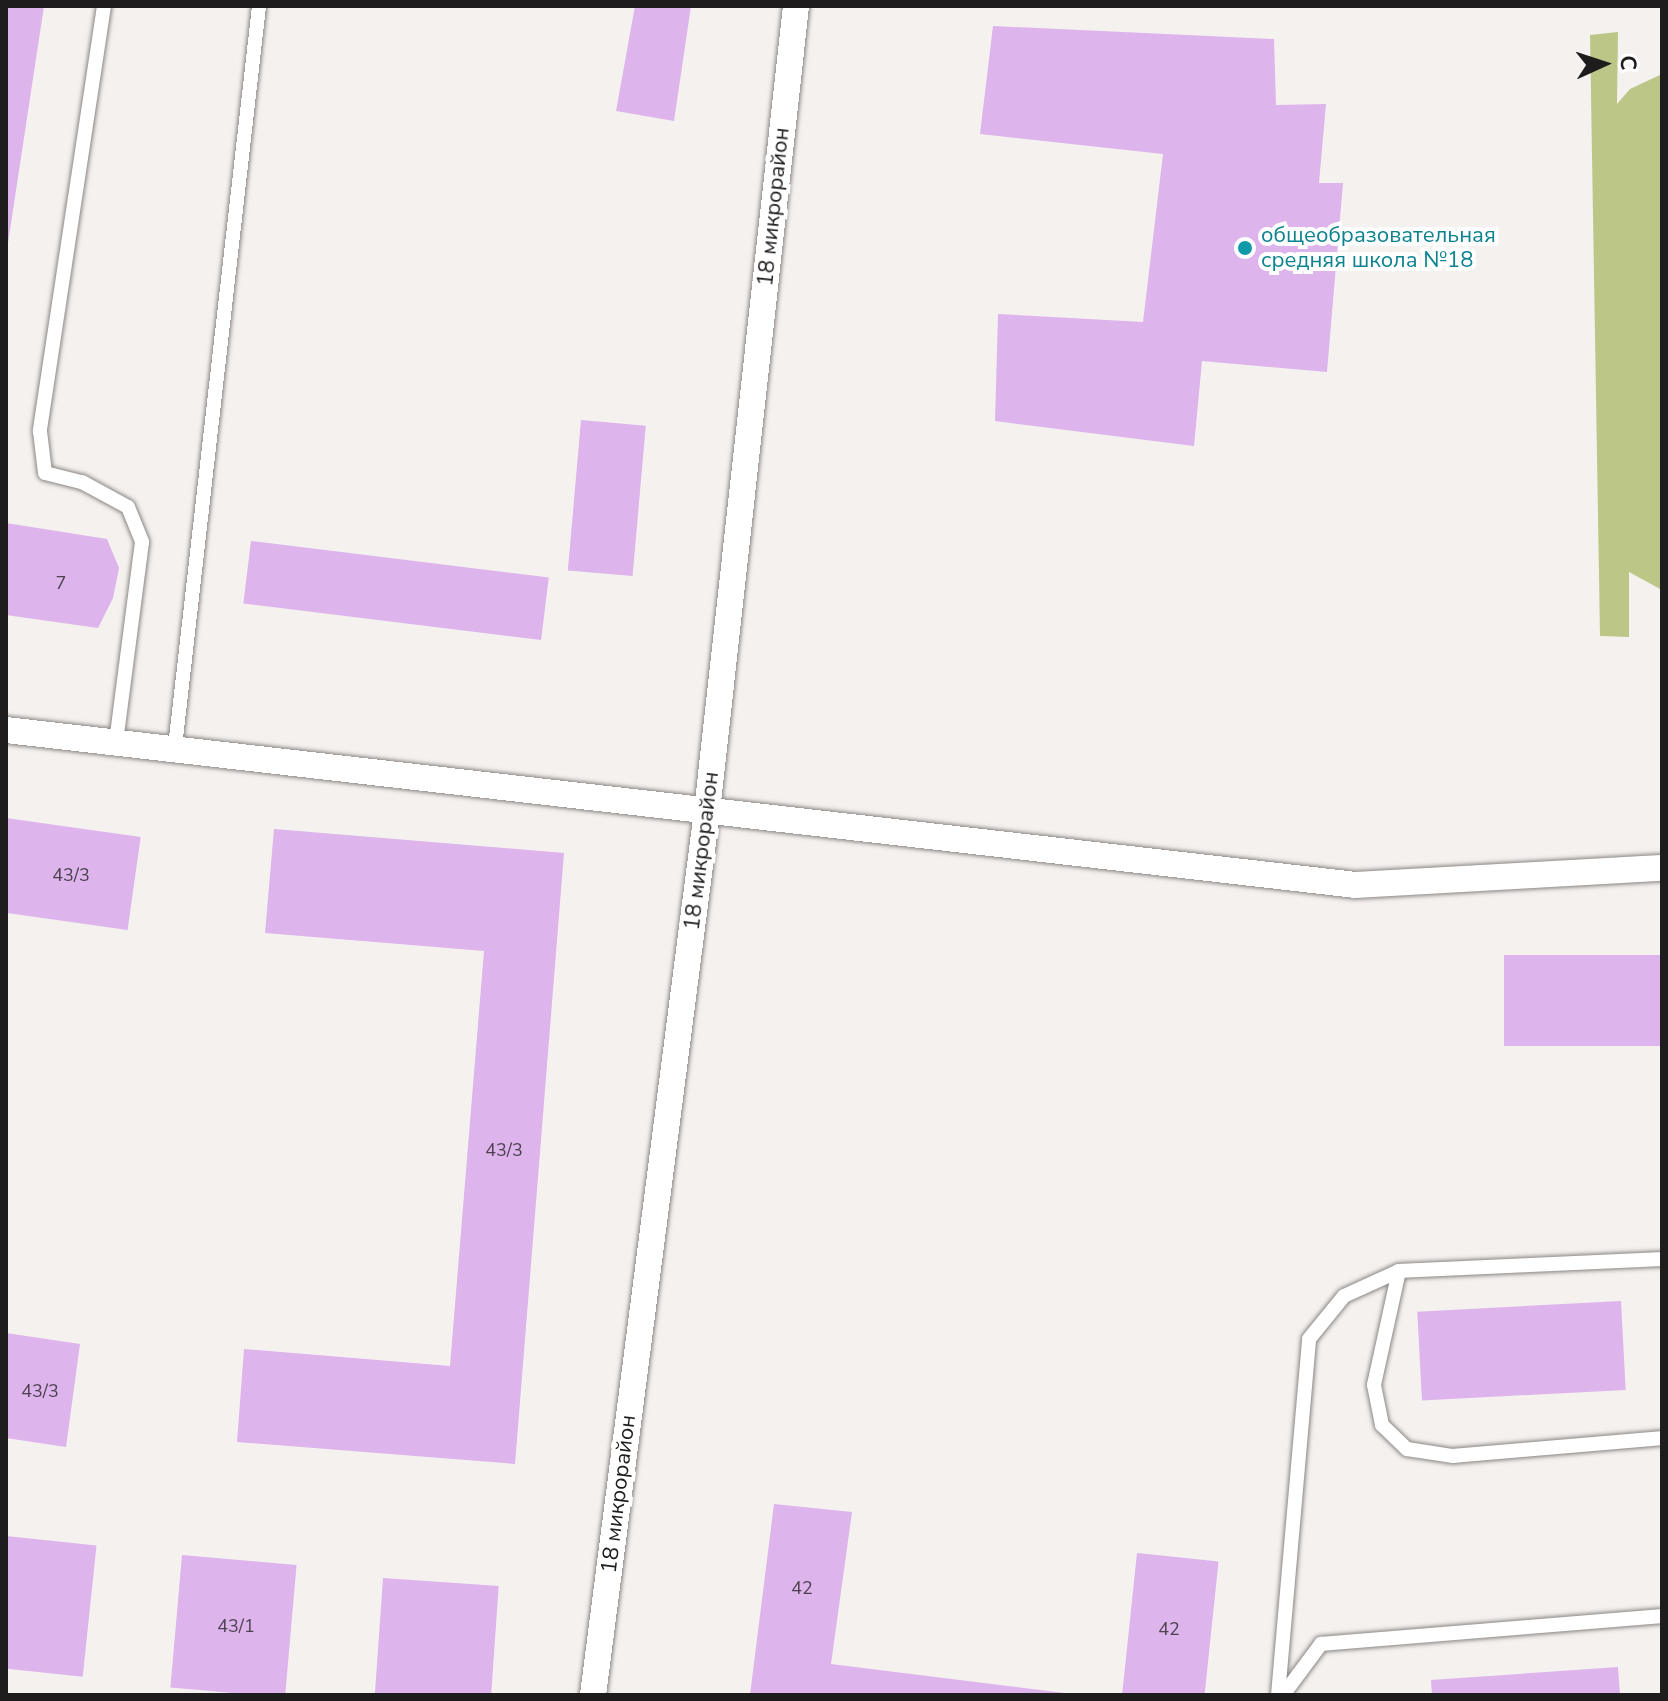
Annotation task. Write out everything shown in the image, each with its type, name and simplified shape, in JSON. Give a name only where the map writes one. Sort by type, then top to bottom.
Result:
[{"type":"street","name":"18 микрорайон","points":[[593,1695],[707,811],[796,6]]},
{"type":"street","points":[[6,730],[175,747],[1355,885],[1662,868]]},
{"type":"lane","points":[[104,6],[40,431],[45,473],[82,482],[128,507],[142,542],[116,741]]},
{"type":"lane","points":[[175,747],[259,6]]},
{"type":"lane","points":[[1281,1695],[1309,1339],[1344,1296],[1399,1271],[1662,1259]]},
{"type":"lane","points":[[1399,1271],[1374,1385],[1382,1425],[1407,1449],[1453,1456],[1662,1438]]},
{"type":"lane","points":[[1281,1695],[1321,1644],[1662,1616]]},
{"type":"green space","points":[[1618,32],[1617,104],[1630,89],[1662,74],[1662,590],[1629,572],[1629,637],[1600,636],[1590,35]]},
{"type":"building","points":[[6,6],[44,6],[8,243],[6,243]]},
{"type":"building","points":[[635,6],[691,6],[674,121],[616,111]]},
{"type":"building","name":"общеобразовательная средняя школа №18","points":[[993,26],[1274,39],[1276,105],[1326,104],[1319,183],[1343,183],[1327,372],[1202,361],[1194,446],[995,421],[998,314],[1143,322],[1163,154],[980,134]]},
{"type":"building","points":[[581,420],[646,426],[633,576],[568,570]]},
{"type":"building","points":[[6,523],[107,539],[119,568],[113,598],[98,628],[6,615]]},
{"type":"building","points":[[251,541],[549,578],[541,640],[243,604]]},
{"type":"building","points":[[6,818],[141,837],[128,930],[6,913]]},
{"type":"building","points":[[274,829],[564,853],[515,1464],[237,1442],[244,1349],[450,1366],[484,951],[265,933]]},
{"type":"building","points":[[1504,955],[1662,955],[1662,1046],[1504,1046]]},
{"type":"building","points":[[1621,1301],[1626,1390],[1422,1401],[1417,1312]]},
{"type":"building","points":[[6,1333],[80,1344],[66,1447],[6,1438]]},
{"type":"building","points":[[774,1504],[852,1512],[831,1664],[1081,1695],[750,1695]]},
{"type":"building","points":[[6,1536],[97,1546],[83,1677],[6,1669]]},
{"type":"building","points":[[1137,1553],[1219,1562],[1205,1695],[1122,1695]]},
{"type":"building","points":[[182,1555],[297,1565],[285,1695],[170,1687]]},
{"type":"building","points":[[383,1578],[499,1586],[491,1695],[375,1695]]},
{"type":"building","points":[[1618,1667],[1620,1695],[1432,1695],[1431,1680]]},
{"type":"place","name":"общеобразовательная средняя школа №18","points":[[1245,248]]}]
